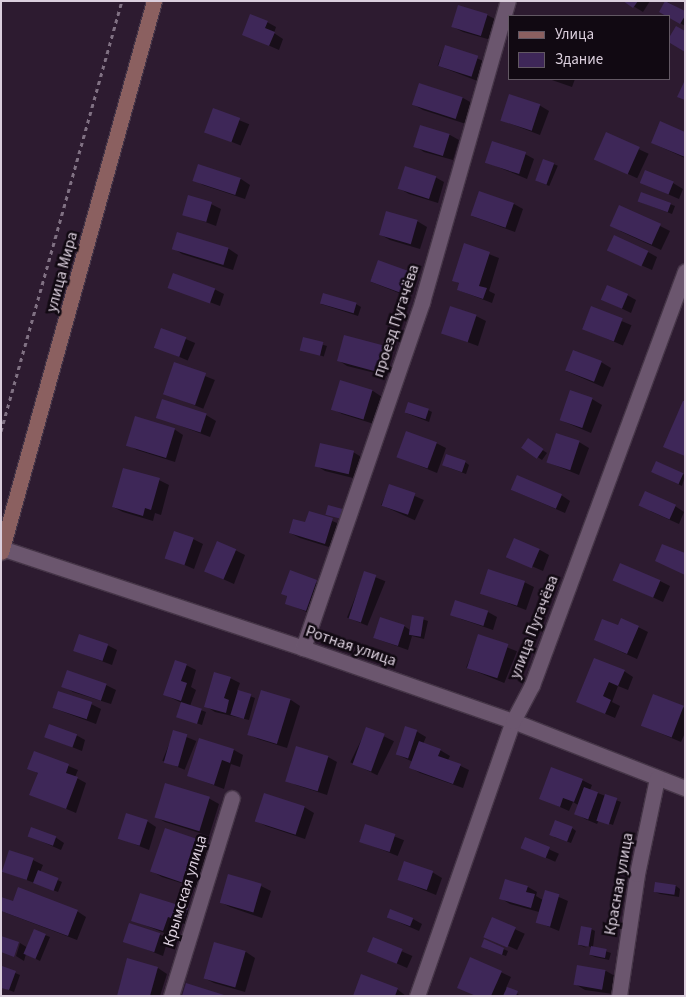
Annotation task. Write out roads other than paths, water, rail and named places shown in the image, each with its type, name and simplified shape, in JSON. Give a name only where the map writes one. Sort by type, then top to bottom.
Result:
[{"type":"street","name":"улица Мира","points":[[2,550],[154,1]]},
{"type":"street","name":"проезд Пугачёва","points":[[303,648],[422,302],[508,1]]},
{"type":"street","name":"улица Пугачёва","points":[[417,996],[513,721],[532,685],[685,271]]},
{"type":"street","name":"Ротная улица","points":[[2,550],[303,648],[513,721],[685,788]]},
{"type":"street","name":"Красная улица","points":[[619,996],[637,874],[657,778]]},
{"type":"street","name":"Крымская улица","points":[[171,996],[232,798]]}]
